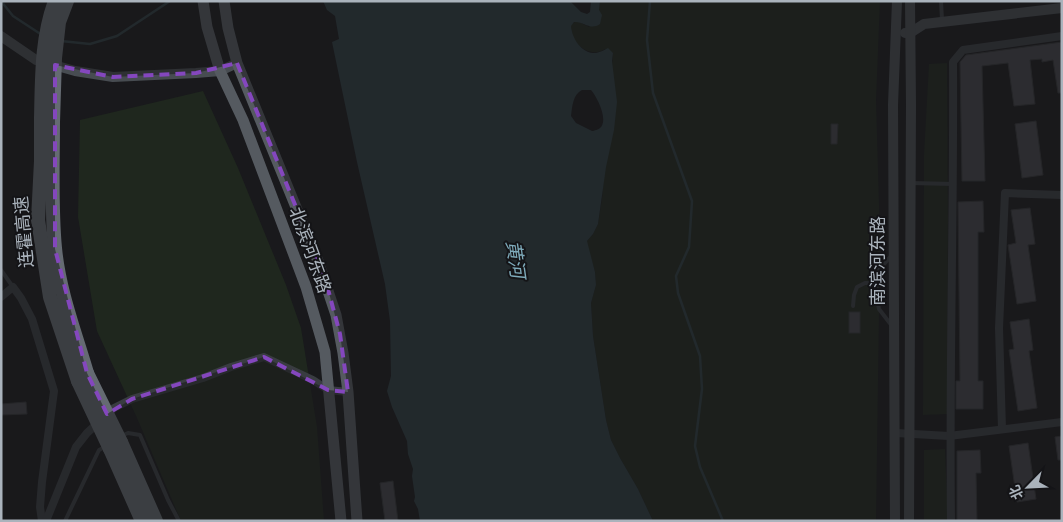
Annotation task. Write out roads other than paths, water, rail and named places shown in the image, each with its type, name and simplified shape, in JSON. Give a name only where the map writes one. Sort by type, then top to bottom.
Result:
[{"type":"highway","name":"连霍高速","points":[[47,120],[44,45],[50,12],[55,1]]},
{"type":"highway","name":"连霍高速","points":[[68,1],[59,22],[41,161],[38,220],[50,297],[83,377],[116,445]]},
{"type":"highway","points":[[116,445],[142,521]]},
{"type":"highway","points":[[116,445],[156,521]]},
{"type":"main road","name":"北滨河东路","points":[[203,1],[220,71],[243,120],[306,287],[325,352],[341,521]]},
{"type":"main road","name":"北滨河东路","points":[[224,1],[228,28],[237,63],[325,278],[340,334],[348,392],[357,521]]},
{"type":"main road","name":"南滨河东路","points":[[895,521],[894,105],[897,1]]},
{"type":"main road","name":"南滨河东路","points":[[909,521],[910,1]]},
{"type":"main road","points":[[897,34],[910,33],[924,24],[1050,5],[1062,8]]},
{"type":"main road","points":[[1,36],[36,60],[75,71],[113,77],[220,71],[237,63]]},
{"type":"street","points":[[951,521],[953,62],[963,50],[1062,36]]},
{"type":"street","points":[[1002,429],[999,328],[1005,193],[1062,195]]},
{"type":"street","points":[[1,297],[13,287],[21,298],[32,320],[54,391],[42,482],[40,507],[42,521]]},
{"type":"street","points":[[46,521],[76,447],[87,433],[114,408],[132,399],[203,378],[264,357],[313,380],[328,390],[348,392]]},
{"type":"street","points":[[896,433],[950,436],[1062,422]]},
{"type":"lane","points":[[941,1],[942,22]]},
{"type":"lane","points":[[911,183],[953,184]]},
{"type":"lane","points":[[894,252],[879,270],[875,291],[879,310],[895,330]]},
{"type":"lane","points":[[2,272],[13,287]]},
{"type":"lane","points":[[853,306],[857,287],[865,283],[876,283]]},
{"type":"lane","points":[[65,521],[99,450],[128,433],[140,435],[179,521]]},
{"type":"water","name":"黄河","points":[[323,1],[570,1],[581,12],[587,14],[590,12],[591,1],[600,1],[599,10],[602,15],[600,24],[590,26],[574,22],[571,26],[576,41],[586,51],[596,53],[608,48],[613,53],[612,61],[617,102],[598,224],[587,241],[595,272],[596,285],[591,303],[593,336],[606,420],[611,440],[653,521],[420,521],[418,509],[414,501],[413,469],[408,454],[407,441],[387,391],[391,376],[390,321],[385,284],[332,42],[339,39],[335,16],[327,10]],"holes":[[[582,90],[591,90],[603,114],[600,128],[592,131],[576,123],[571,116],[577,94]]]},
{"type":"waterway","points":[[1,1],[13,16],[42,35]]},
{"type":"waterway","points":[[61,41],[90,44],[117,36],[170,1]]},
{"type":"waterway","points":[[650,1],[647,40],[653,93],[692,201],[689,247],[676,276],[678,293],[700,356],[702,389],[695,446],[700,467],[723,521]]}]
